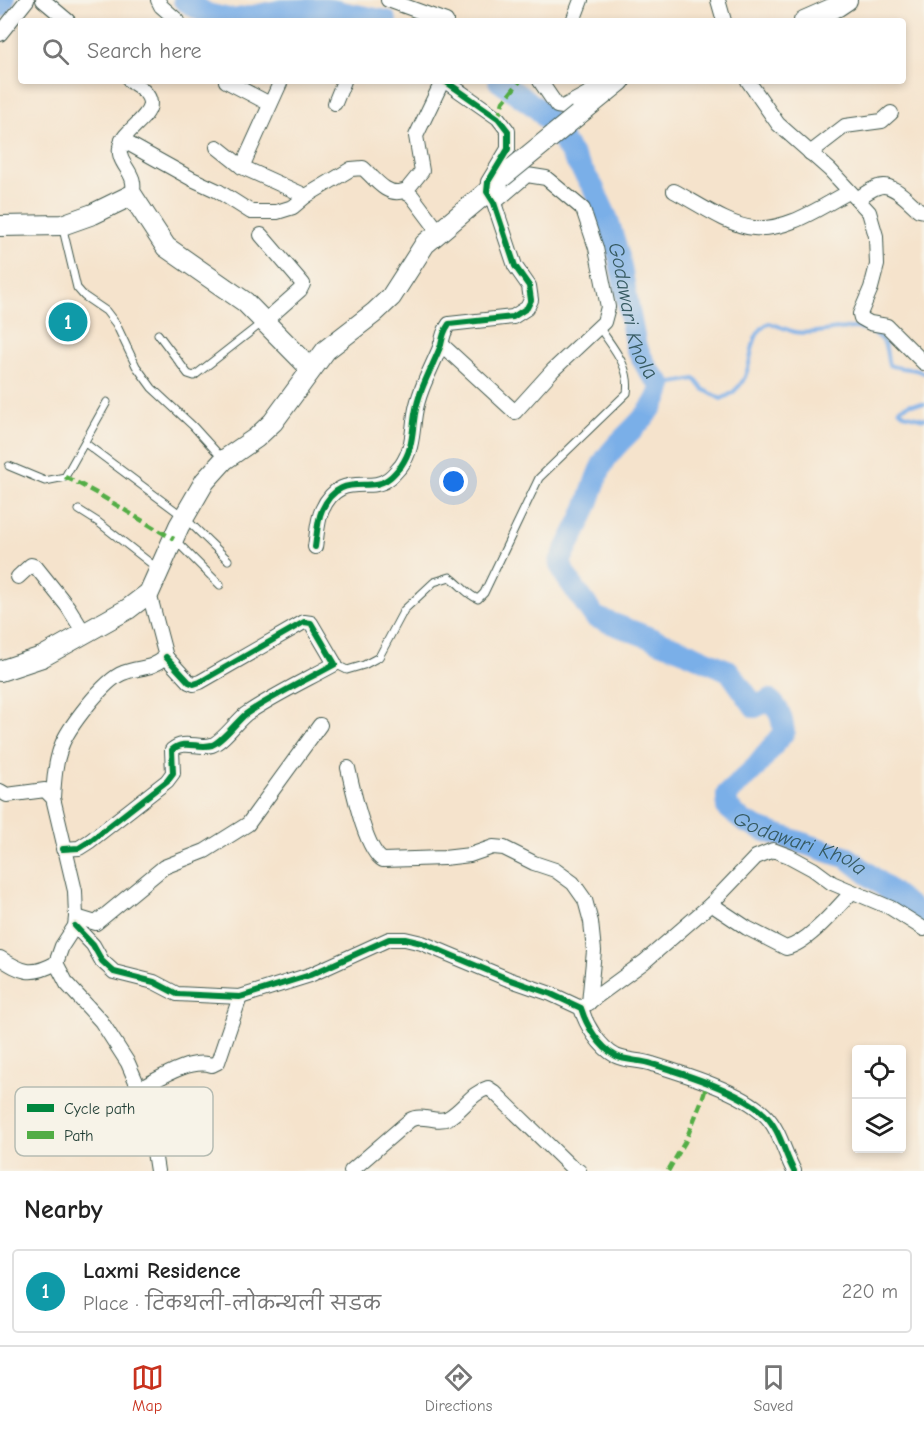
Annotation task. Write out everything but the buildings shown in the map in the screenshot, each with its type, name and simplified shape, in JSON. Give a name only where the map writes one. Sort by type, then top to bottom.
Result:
[{"type":"main road","points":[[811,18],[847,0]]},
{"type":"main road","points":[[0,671],[42,657],[128,609],[149,593],[184,517],[205,481],[224,460],[256,438],[273,422],[326,350],[391,297],[425,244],[490,197],[501,178],[578,115],[595,89],[611,84]]},
{"type":"main road","points":[[0,226],[62,225],[93,214],[132,195],[166,247],[245,302],[311,369]]},
{"type":"street","points":[[0,34],[27,0]]},
{"type":"street","points":[[43,0],[64,18]]},
{"type":"street","points":[[158,0],[161,6],[175,18]]},
{"type":"street","points":[[388,0],[438,18]]},
{"type":"street","points":[[574,18],[581,0]]},
{"type":"street","points":[[718,0],[723,18]]},
{"type":"street","points":[[132,195],[135,186],[133,176],[121,156],[120,148],[122,140],[145,117],[149,105],[146,93],[134,84]]},
{"type":"street","points":[[232,84],[270,104]]},
{"type":"street","points":[[242,167],[280,84]]},
{"type":"street","points":[[336,103],[343,84]]},
{"type":"street","points":[[409,187],[422,171],[416,136],[442,84]]},
{"type":"street","points":[[315,547],[322,510],[332,495],[343,487],[354,484],[387,481],[401,465],[410,450],[420,393],[441,344],[444,331],[449,324],[513,317],[527,308],[531,300],[528,286],[515,266],[490,197],[488,182],[508,149],[508,131],[498,118],[446,84]]},
{"type":"street","points":[[542,84],[557,106],[563,107],[595,89]]},
{"type":"street","points":[[750,84],[778,124],[830,170],[869,212],[876,236],[877,265],[871,288],[863,304],[861,318],[870,323],[887,326],[924,363]]},
{"type":"street","points":[[810,153],[845,126],[882,121],[891,113]]},
{"type":"street","points":[[122,140],[218,191],[251,212],[277,212],[293,207],[306,196],[351,169],[363,168],[389,191],[398,193],[403,191],[412,195],[439,232]]},
{"type":"street","points":[[217,147],[242,167],[306,196]]},
{"type":"street","points":[[508,149],[527,175]]},
{"type":"street","points":[[441,344],[515,412],[553,370],[604,322],[608,308],[596,248],[583,209],[546,178],[527,175],[490,197]]},
{"type":"street","points":[[674,191],[736,224],[753,228],[771,228],[884,185],[890,187],[919,210],[924,211]]},
{"type":"street","points":[[261,235],[303,284],[300,290],[265,321]]},
{"type":"street","points":[[18,577],[31,565],[36,567],[68,607],[84,633]]},
{"type":"street","points":[[63,849],[79,848],[90,841],[167,781],[172,773],[172,750],[176,746],[182,744],[210,746],[216,743],[257,707],[335,664],[311,623],[304,622],[194,684],[166,657],[149,593]]},
{"type":"street","points":[[0,958],[30,973],[46,969],[56,963],[62,946],[76,922],[75,891],[63,849],[53,798],[55,770],[65,736],[104,686],[122,673],[151,668],[166,657]]},
{"type":"street","points":[[76,922],[96,923],[164,867],[205,851],[248,825],[320,725]]},
{"type":"street","points":[[348,768],[355,800],[377,857],[383,860],[444,858],[470,855],[493,847],[504,848],[534,864],[555,870],[573,883],[585,900],[591,922],[594,951],[585,1006],[585,1020],[598,1041],[616,1056],[651,1063],[719,1087],[753,1105],[773,1124],[794,1171]]},
{"type":"street","points":[[0,791],[7,795],[45,790],[53,798]]},
{"type":"street","points":[[585,1006],[644,962],[711,904],[756,857],[773,850],[813,869],[832,883],[891,908],[924,929]]},
{"type":"street","points":[[711,904],[747,928],[786,948],[795,946],[832,914],[852,891]]},
{"type":"street","points":[[76,922],[102,961],[114,972],[154,982],[177,994],[240,997],[310,975],[389,939],[397,939],[422,943],[498,975],[585,1006]]},
{"type":"street","points":[[56,963],[67,984],[101,1021],[128,1063],[138,1087]]},
{"type":"street","points":[[144,1087],[197,1064],[212,1065],[218,1062],[240,997]]},
{"type":"street","points":[[351,1171],[410,1120],[419,1117],[443,1120],[450,1117],[474,1095],[488,1088],[569,1165],[579,1171]]},
{"type":"street","points":[[155,1156],[157,1171]]},
{"type":"lane","points":[[62,225],[77,288],[84,296],[106,310],[116,324],[136,366],[152,388],[193,426],[224,460]]},
{"type":"lane","points":[[158,334],[188,374],[194,376],[265,321]]},
{"type":"lane","points":[[335,664],[346,670],[364,665],[379,657],[404,610],[434,582],[450,577],[458,582],[471,597],[478,599],[484,593],[539,478],[627,393],[629,381],[623,364],[599,327]]},
{"type":"lane","points":[[9,466],[45,481],[65,477],[107,402]]},
{"type":"lane","points":[[85,444],[184,517],[228,560]]},
{"type":"lane","points":[[79,510],[116,535],[160,571]]},
{"type":"lane","points":[[174,539],[220,585]]},
{"type":"waterway","name":"Godawari Khola","points":[[0,7],[4,0]]},
{"type":"waterway","name":"Godawari Khola","points":[[184,0],[207,14],[224,18]]},
{"type":"waterway","name":"Godawari Khola","points":[[243,18],[283,10],[326,9],[371,18]]},
{"type":"waterway","name":"Godawari Khola","points":[[503,84],[537,108],[552,125],[593,187],[608,220],[619,257],[636,347],[649,371],[662,385],[653,406],[603,463],[583,515],[560,562],[565,575],[595,617],[682,650],[729,671],[755,707],[769,700],[776,707],[784,732],[756,767],[727,794],[727,807],[743,821],[760,829],[848,858],[924,918]]},
{"type":"waterway","points":[[662,385],[695,379],[703,389],[721,399],[734,391],[742,382],[755,339],[760,330],[769,323],[805,333],[852,328],[873,332],[886,348],[889,365],[924,373]]},
{"type":"waterway","points":[[924,404],[910,404],[899,409],[904,414],[924,419]]},
{"type":"marked path","points":[[498,118],[503,102],[518,84]]},
{"type":"marked path","points":[[65,477],[174,539]]},
{"type":"marked path","points":[[668,1171],[685,1142],[707,1084]]},
{"type":"cycle path","points":[[315,547],[320,514],[329,498],[337,490],[355,485],[380,483],[392,476],[405,460],[411,441],[419,396],[449,324],[513,317],[527,308],[531,300],[529,286],[515,266],[494,203],[487,192],[488,182],[508,149],[508,131],[498,118],[449,84]]},
{"type":"cycle path","points":[[63,849],[79,848],[90,841],[167,781],[173,773],[172,750],[181,745],[207,746],[216,743],[246,714],[335,664],[311,623],[304,622],[194,684],[189,682],[166,657]]},
{"type":"cycle path","points":[[75,926],[93,945],[102,961],[114,972],[154,982],[177,994],[240,997],[310,975],[389,939],[405,939],[422,943],[581,1008],[594,1035],[616,1056],[648,1063],[695,1078],[741,1098],[769,1120],[778,1134],[794,1171]]},
{"type":"place","name":"Laxmi Residence","points":[[68,322]]}]
